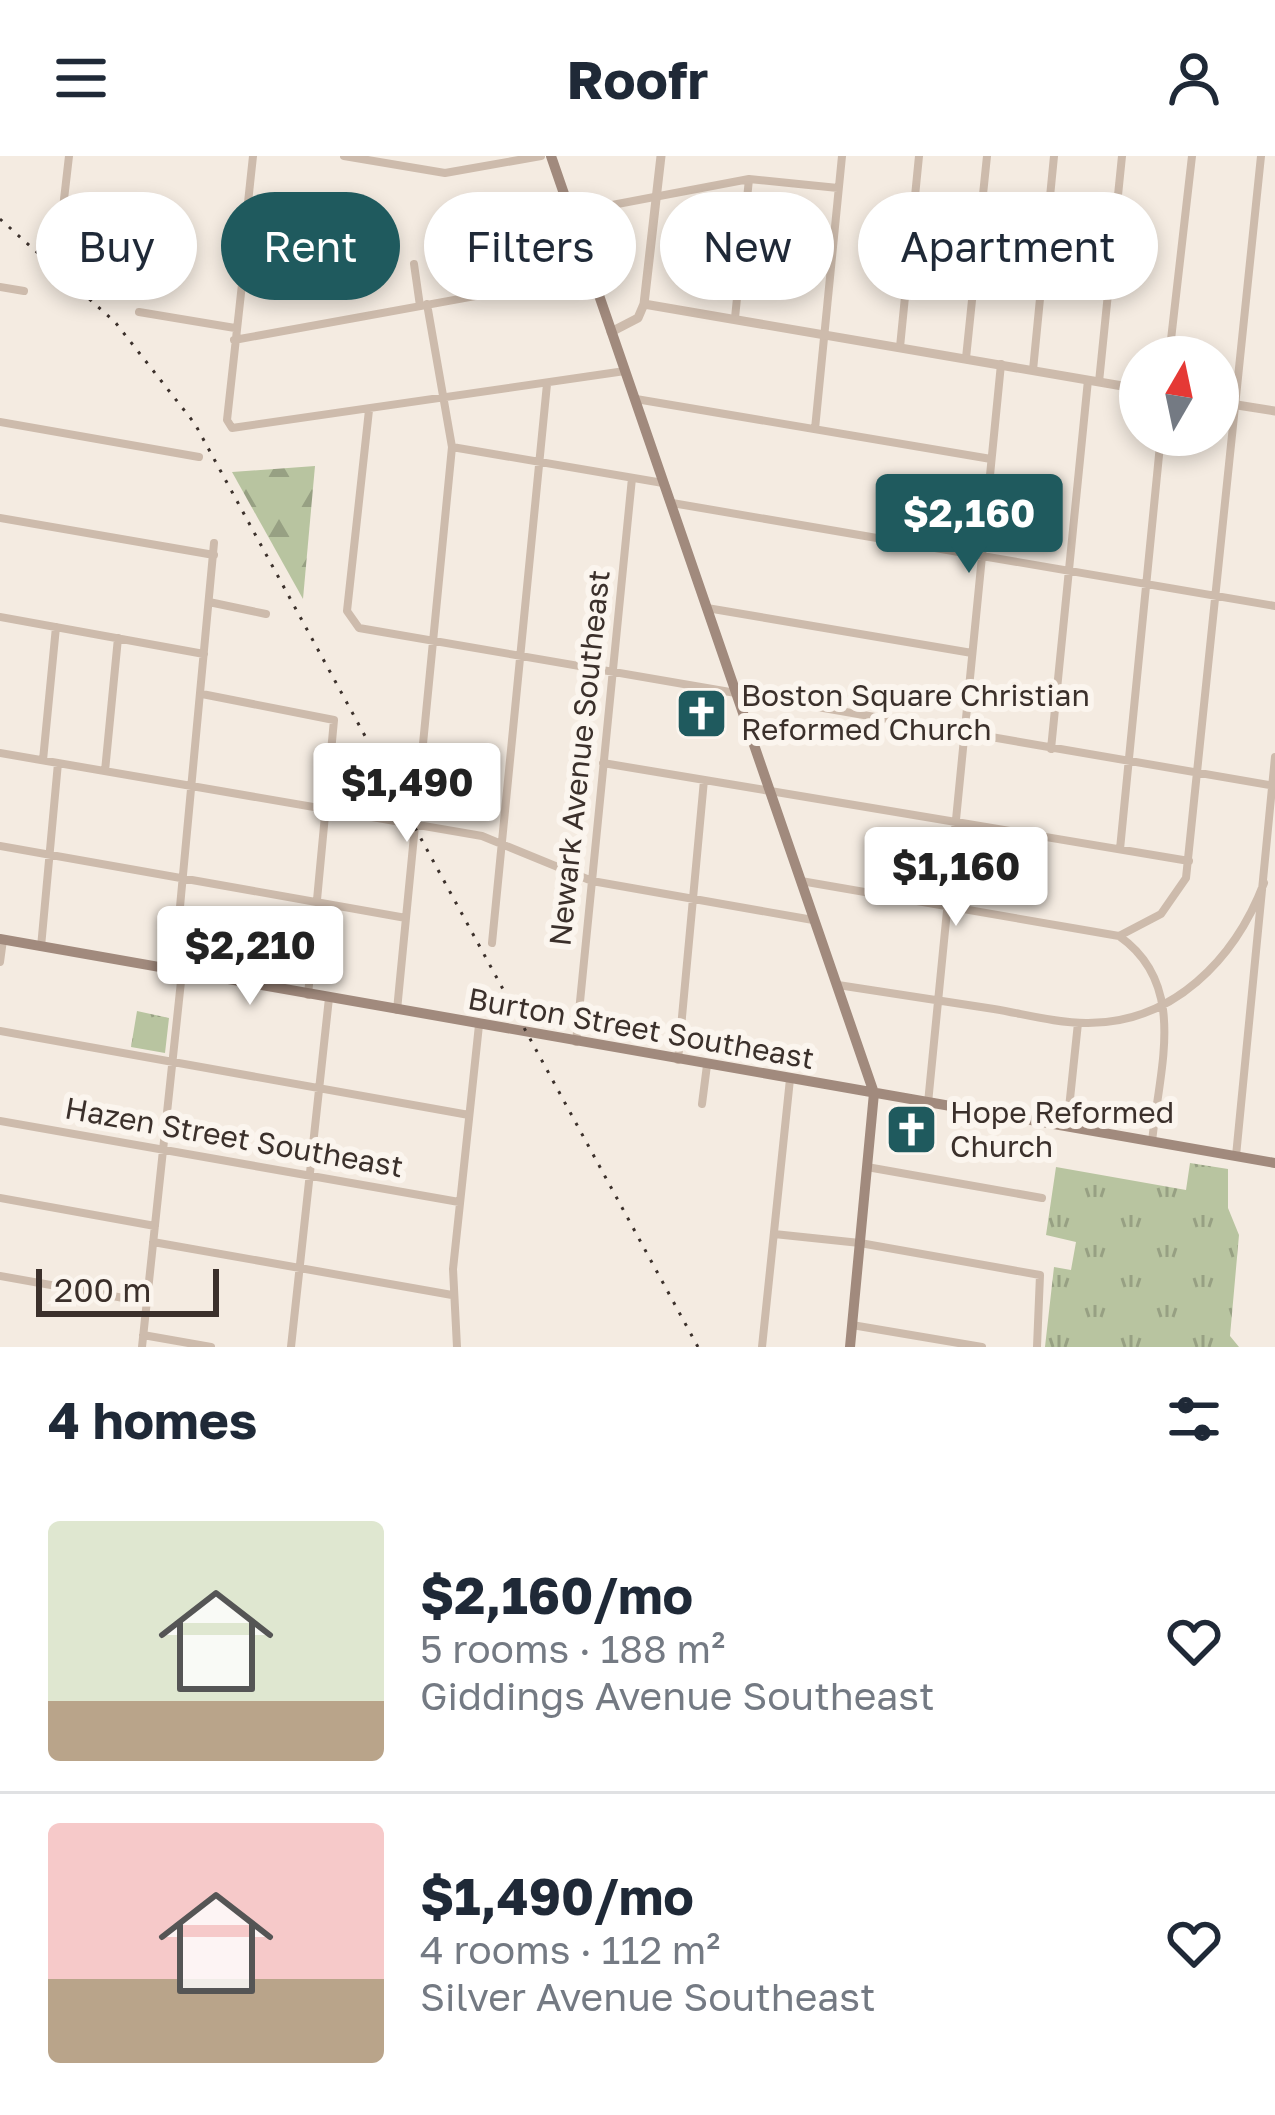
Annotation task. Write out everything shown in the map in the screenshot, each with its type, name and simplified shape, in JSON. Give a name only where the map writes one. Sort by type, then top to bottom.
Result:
[{"type":"main road","points":[[551,156],[563,192]]},
{"type":"main road","points":[[600,300],[874,1093],[850,1347]]},
{"type":"main road","name":"Burton Street Southeast","points":[[1,940],[1275,1163]]},
{"type":"street","points":[[65,192],[69,156]]},
{"type":"street","points":[[250,192],[253,156]]},
{"type":"street","points":[[344,156],[445,173],[541,156]]},
{"type":"street","points":[[611,332],[638,318],[644,304],[661,156]]},
{"type":"street","points":[[815,429],[842,156]]},
{"type":"street","points":[[900,347],[919,156]]},
{"type":"street","points":[[966,358],[987,156]]},
{"type":"street","points":[[1033,370],[1054,156]]},
{"type":"street","points":[[1051,749],[1122,156]]},
{"type":"street","points":[[1171,336],[1192,156]]},
{"type":"street","points":[[1239,358],[1261,156]]},
{"type":"street","points":[[636,201],[749,178],[838,188]]},
{"type":"street","points":[[735,318],[749,178]]},
{"type":"street","points":[[397,1010],[452,447],[447,399],[415,264]]},
{"type":"street","points":[[0,286],[24,290]]},
{"type":"street","points":[[240,300],[230,427],[625,371]]},
{"type":"street","points":[[234,340],[451,300]]},
{"type":"street","points":[[644,304],[1119,385]]},
{"type":"street","points":[[140,312],[236,328]]},
{"type":"street","points":[[928,1103],[1001,364]]},
{"type":"street","points":[[492,944],[547,384]]},
{"type":"street","points":[[634,399],[991,459]]},
{"type":"street","points":[[1239,405],[1275,411]]},
{"type":"street","points":[[369,410],[347,611],[351,623],[382,634],[1274,786]]},
{"type":"street","points":[[0,422],[199,457]]},
{"type":"street","points":[[452,447],[663,484]]},
{"type":"street","points":[[1120,849],[1159,456]]},
{"type":"street","points":[[1119,936],[1170,905],[1186,878],[1229,456]]},
{"type":"street","name":"Newark Avenue Southeast","points":[[576,1042],[632,478]]},
{"type":"street","points":[[670,503],[803,521],[1275,606]]},
{"type":"street","points":[[0,518],[214,555]]},
{"type":"street","points":[[142,1347],[172,1062],[183,879],[214,543]]},
{"type":"street","points":[[209,602],[266,614]]},
{"type":"street","points":[[706,608],[972,653]]},
{"type":"street","points":[[0,617],[204,653]]},
{"type":"street","points":[[44,760],[56,628]]},
{"type":"street","points":[[105,771],[118,638]]},
{"type":"street","points":[[202,694],[334,720],[308,994]]},
{"type":"street","points":[[0,753],[482,836],[592,880],[813,920]]},
{"type":"street","points":[[1236,1156],[1275,757]]},
{"type":"street","points":[[41,946],[58,763]]},
{"type":"street","points":[[603,763],[1189,861]]},
{"type":"street","points":[[678,1060],[704,780]]},
{"type":"street","points":[[0,846],[406,918]]},
{"type":"street","points":[[800,881],[1119,936],[1150,963],[1164,1006],[1152,1142]]},
{"type":"street","points":[[836,984],[1078,1023],[1121,1019],[1164,1006],[1208,974],[1237,939],[1264,883]]},
{"type":"street","points":[[1237,939],[1247,937],[1257,944]]},
{"type":"street","points":[[0,962],[1,940]]},
{"type":"street","points":[[292,1347],[329,998]]},
{"type":"street","points":[[1067,1127],[1078,1023]]},
{"type":"street","points":[[457,1347],[452,1295],[479,1025]]},
{"type":"street","points":[[0,1031],[469,1115]]},
{"type":"street","points":[[702,1104],[707,1065]]},
{"type":"street","points":[[762,1347],[790,1079]]},
{"type":"street","name":"Hazen Street Southeast","points":[[0,1121],[459,1202]]},
{"type":"street","points":[[867,1167],[1042,1198]]},
{"type":"street","points":[[0,1198],[155,1226]]},
{"type":"street","points":[[774,1234],[860,1243],[1040,1275],[1036,1347]]},
{"type":"street","points":[[152,1242],[452,1295]]},
{"type":"street","points":[[0,1276],[146,1303]]},
{"type":"street","points":[[852,1325],[982,1347]]},
{"type":"street","points":[[143,1335],[211,1347]]},
{"type":"green space","points":[[315,466],[303,599],[232,472]]},
{"type":"green space","points":[[137,1011],[169,1018],[165,1053],[131,1047]]},
{"type":"green space","points":[[1190,1163],[1228,1169],[1228,1208],[1239,1235],[1230,1336],[1239,1347],[1045,1347],[1054,1267],[1071,1270],[1076,1242],[1046,1235],[1056,1167],[1186,1190]]},
{"type":"railway","points":[[0,219],[115,322],[195,424],[698,1347]]},
{"type":"place","name":"Boston Square Christian Reformed Church","points":[[702,713]]},
{"type":"place","name":"Hope Reformed Church","points":[[911,1130]]}]
